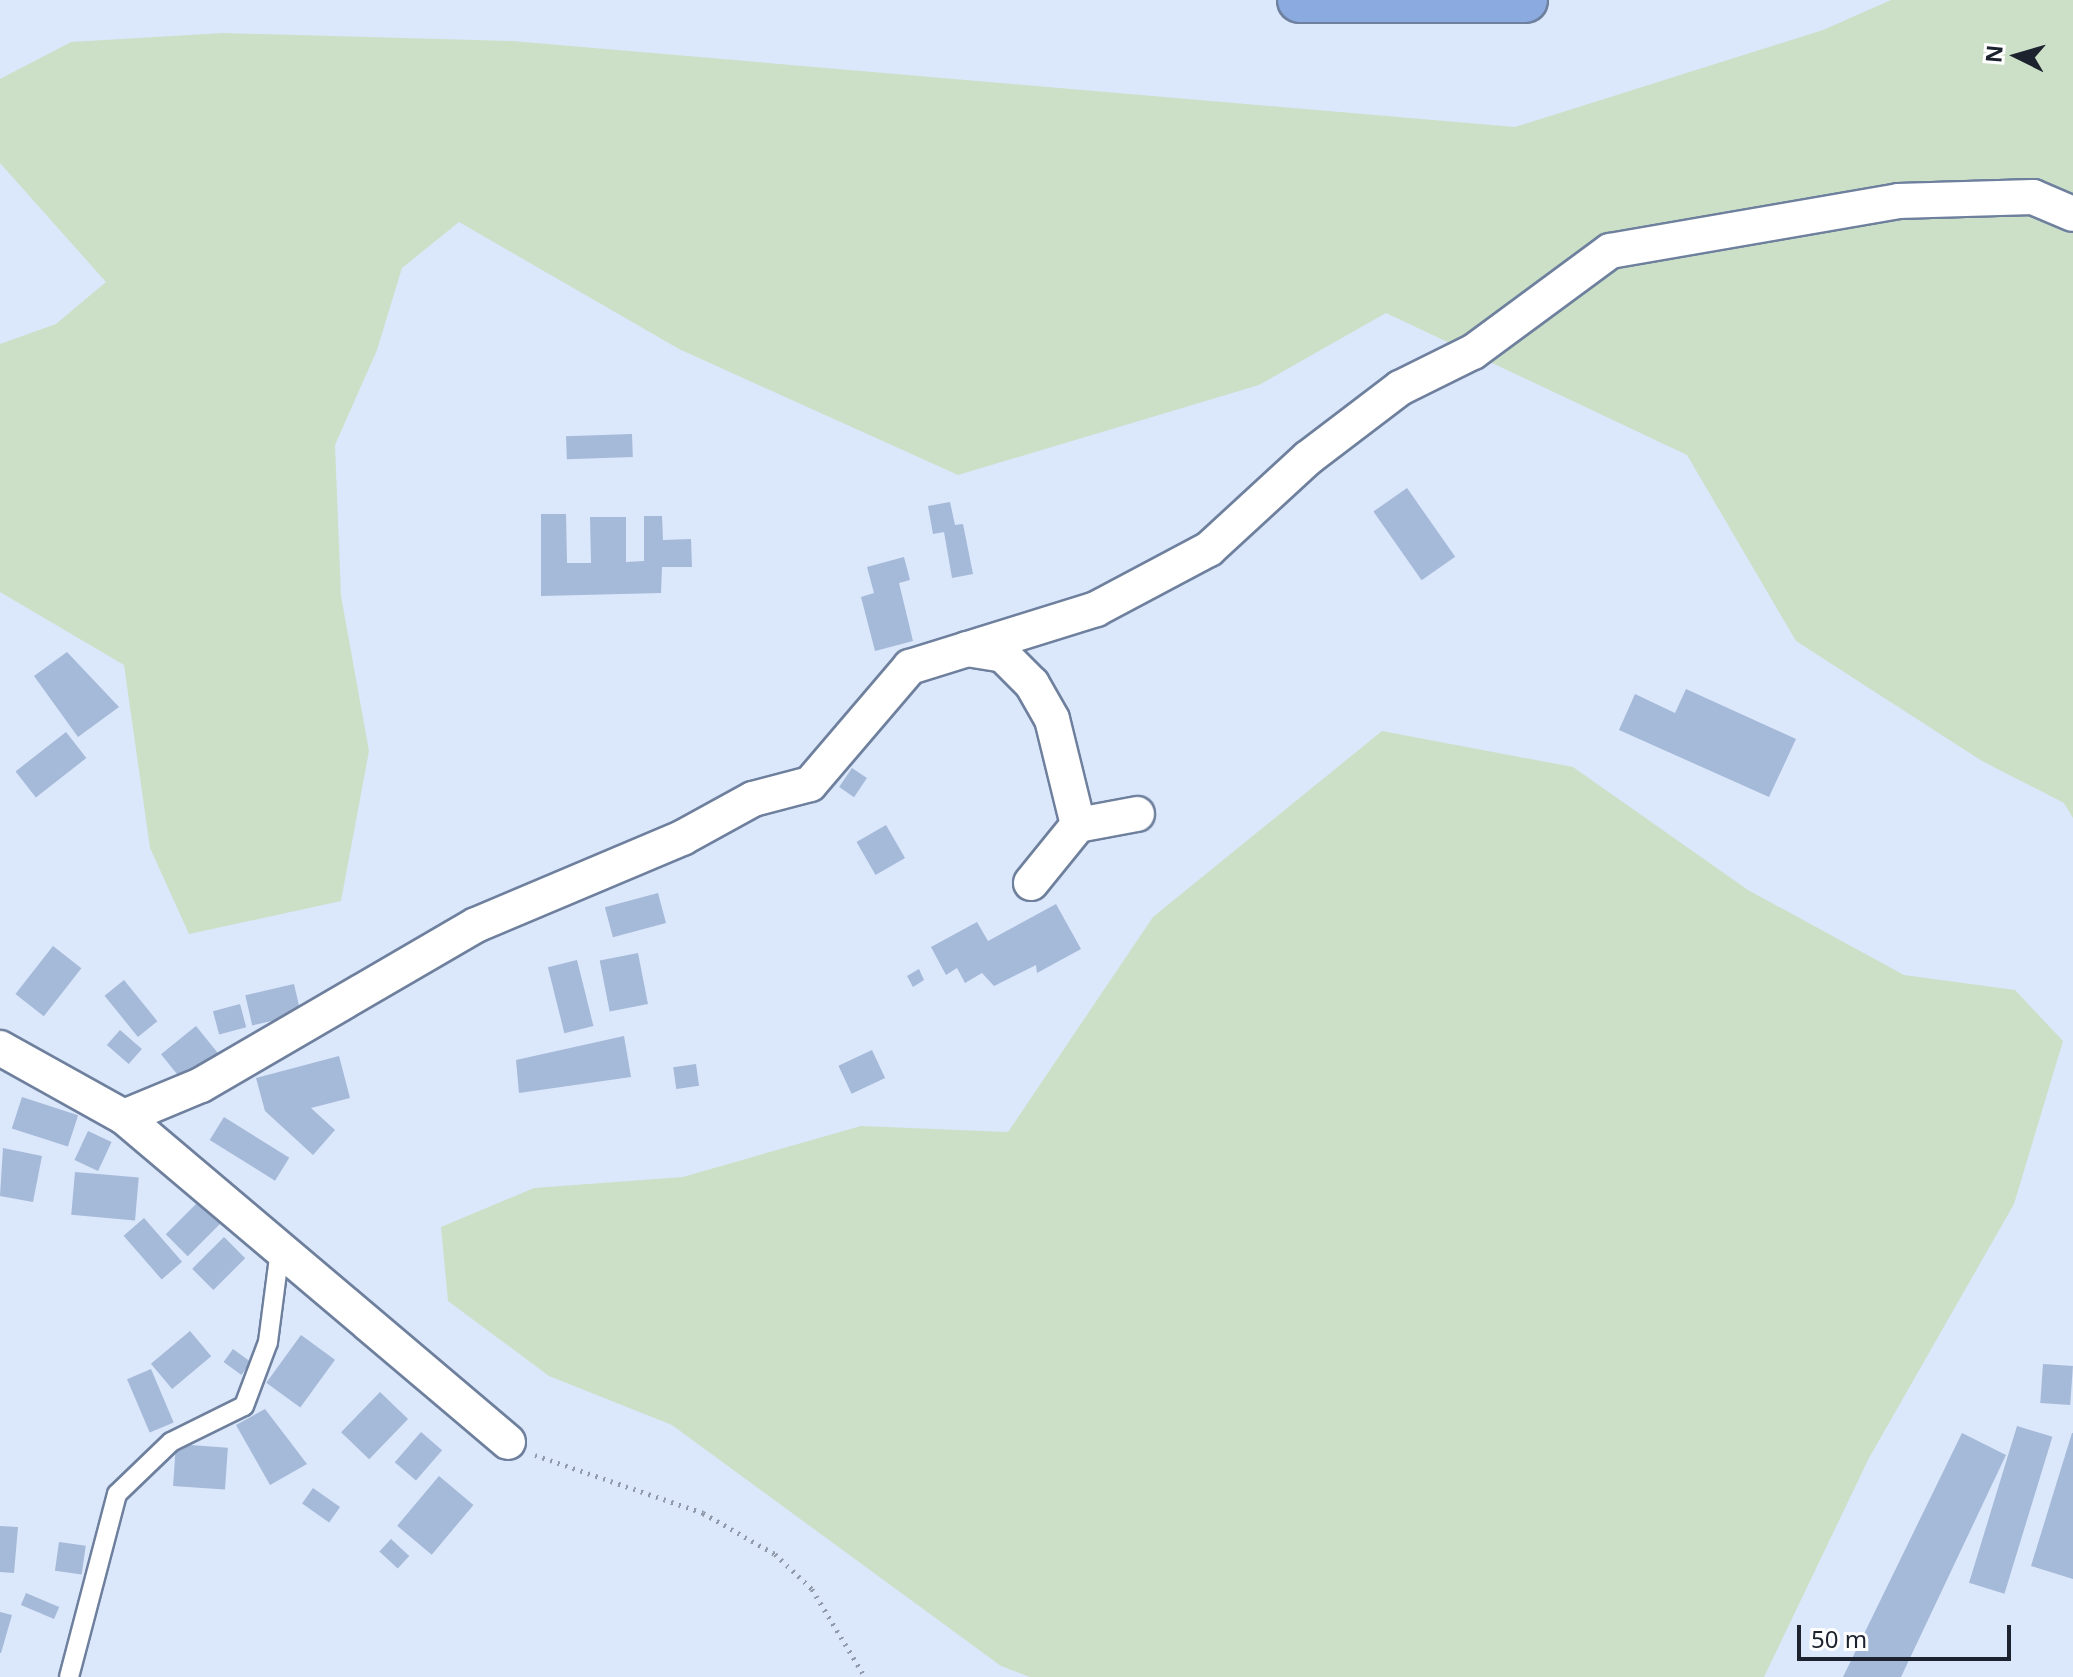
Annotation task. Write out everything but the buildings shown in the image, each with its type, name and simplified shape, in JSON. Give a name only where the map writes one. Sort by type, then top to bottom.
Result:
[{"type":"highway","points":[[1300,0],[1525,0]]},
{"type":"street","points":[[124,1117],[201,1085],[476,925],[682,838],[753,799],[810,784],[910,667],[1096,609],[1209,549],[1308,458],[1400,388],[1473,352],[1610,251],[1898,201],[2033,197],[2073,214]]},
{"type":"street","points":[[961,649],[1003,655],[1032,684],[1052,719],[1078,825]]},
{"type":"street","points":[[1031,883],[1078,825],[1137,814]]},
{"type":"street","points":[[0,1048],[124,1117],[508,1442]]},
{"type":"lane","points":[[69,1677],[117,1494],[171,1442],[244,1406],[268,1342],[280,1250]]},
{"type":"path","points":[[508,1442],[703,1513],[775,1554],[812,1589],[865,1677]]},
{"type":"green space","points":[[1891,0],[2073,0],[2073,818],[2064,803],[1982,761],[1796,641],[1687,455],[1386,313],[1259,385],[958,475],[679,349],[459,222],[402,268],[377,350],[335,445],[341,596],[369,751],[341,901],[189,934],[150,848],[124,665],[0,592],[0,344],[56,324],[106,282],[0,163],[0,79],[71,42],[223,33],[512,41],[1515,127],[1823,30]]},
{"type":"green space","points":[[1382,731],[1573,767],[1748,890],[1904,975],[2015,990],[2063,1041],[2014,1204],[1869,1458],[1764,1677],[1030,1677],[1001,1666],[672,1425],[549,1376],[448,1301],[441,1227],[534,1188],[683,1177],[861,1126],[1008,1132],[1153,917]]}]
